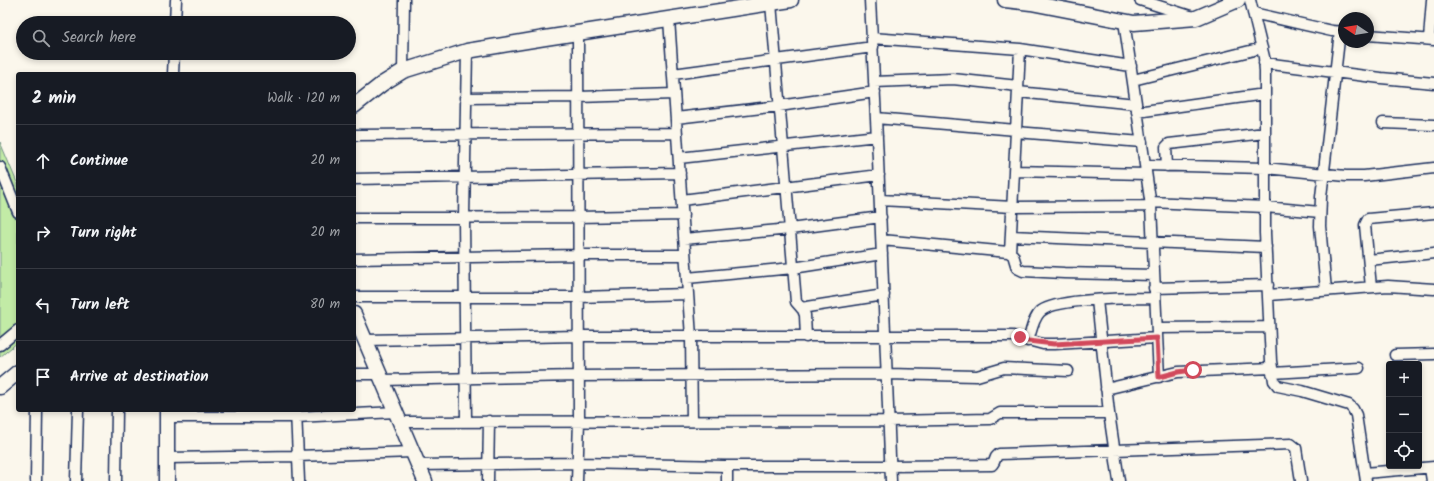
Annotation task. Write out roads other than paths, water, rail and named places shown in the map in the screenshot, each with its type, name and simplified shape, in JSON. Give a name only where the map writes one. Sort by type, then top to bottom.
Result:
[{"type":"street","points":[[175,16],[176,0]]},
{"type":"street","points":[[403,71],[404,0]]},
{"type":"street","points":[[356,104],[382,84],[403,71],[467,51],[791,0]]},
{"type":"street","points":[[870,0],[881,217],[891,481]]},
{"type":"street","points":[[1005,0],[1031,3],[1134,23],[1196,18],[1238,0]]},
{"type":"street","points":[[1140,0],[1196,18]]},
{"type":"street","points":[[1250,0],[1262,48],[1264,63],[1266,246],[1269,327],[1274,381],[1278,386],[1302,391],[1349,405],[1353,409],[1356,415],[1365,479],[1432,467],[1432,481]]},
{"type":"street","points":[[1374,35],[1431,40],[1432,0]]},
{"type":"street","points":[[771,3],[796,302],[805,315],[806,337]]},
{"type":"street","points":[[1253,13],[1338,31]]},
{"type":"street","points":[[669,19],[691,337],[692,421]]},
{"type":"street","points":[[1124,21],[1151,204],[1159,377]]},
{"type":"street","points":[[578,33],[578,481]]},
{"type":"street","points":[[673,74],[776,60],[872,43],[1020,49],[1131,66]]},
{"type":"street","points":[[1133,80],[1262,48]]},
{"type":"street","points":[[1326,290],[1320,242],[1320,212],[1323,173],[1339,48]]},
{"type":"street","points":[[1010,253],[1020,49]]},
{"type":"street","points":[[466,421],[464,218],[467,51]]},
{"type":"street","points":[[174,60],[174,72]]},
{"type":"street","points":[[1264,63],[1380,78],[1434,83]]},
{"type":"street","points":[[676,118],[780,106],[875,87],[953,79],[1137,108],[1265,94]]},
{"type":"street","points":[[466,98],[674,94]]},
{"type":"street","points":[[876,118],[1142,142]]},
{"type":"street","points":[[1383,123],[1434,125]]},
{"type":"street","points":[[356,135],[578,135],[677,133]]},
{"type":"street","points":[[1167,166],[1166,147],[1169,144],[1265,133]]},
{"type":"street","points":[[679,158],[877,136]]},
{"type":"street","points":[[1014,171],[1146,170],[1167,166],[1265,168],[1364,176],[1434,168]]},
{"type":"street","points":[[0,167],[16,207]]},
{"type":"street","points":[[356,179],[680,173]]},
{"type":"street","points":[[682,200],[879,175]]},
{"type":"street","points":[[880,200],[1012,207],[1151,204],[1265,207],[1320,212]]},
{"type":"street","points":[[1371,287],[1365,225],[1368,219],[1434,213]]},
{"type":"street","points":[[356,218],[683,215]]},
{"type":"street","points":[[684,239],[881,217]]},
{"type":"street","points":[[1011,236],[1266,246]]},
{"type":"street","points":[[882,240],[1010,253],[1013,255],[1017,268],[1023,271],[1154,275]]},
{"type":"street","points":[[1369,260],[1434,253]]},
{"type":"street","points":[[687,278],[793,268],[882,254]]},
{"type":"street","points":[[356,259],[578,255],[685,255]]},
{"type":"street","points":[[1028,341],[1037,316],[1041,311],[1066,303],[1155,293],[1326,290],[1388,286],[1434,289]]},
{"type":"street","points":[[356,297],[688,294]]},
{"type":"street","points":[[801,308],[884,295]]},
{"type":"street","points":[[1097,300],[1106,389],[1119,481]]},
{"type":"street","points":[[356,321],[361,337],[381,377],[425,481]]},
{"type":"street","points":[[1157,328],[1269,327]]},
{"type":"street","points":[[0,345],[16,332]]},
{"type":"street","points":[[361,337],[1013,336],[1028,341],[1054,344],[1157,338]]},
{"type":"street","points":[[1395,355],[1434,354]]},
{"type":"street","points":[[356,374],[381,377],[466,378],[887,374],[977,376],[1004,368],[1068,371]]},
{"type":"street","points":[[1106,389],[1178,372],[1193,370],[1272,371],[1359,368]]},
{"type":"street","points":[[0,387],[16,374]]},
{"type":"street","points":[[36,481],[38,412]]},
{"type":"street","points":[[76,481],[78,412]]},
{"type":"street","points":[[116,481],[117,412]]},
{"type":"street","points":[[167,481],[167,414],[296,414],[398,417],[489,422],[889,421],[990,419],[1000,413],[1109,413]]},
{"type":"street","points":[[296,414],[299,481]]},
{"type":"street","points":[[488,481],[489,422]]},
{"type":"street","points":[[418,465],[578,463],[727,466],[992,465],[999,454],[1291,444],[1296,448],[1301,481]]},
{"type":"street","points":[[167,458],[413,452]]},
{"type":"street","points":[[727,466],[727,481]]}]
